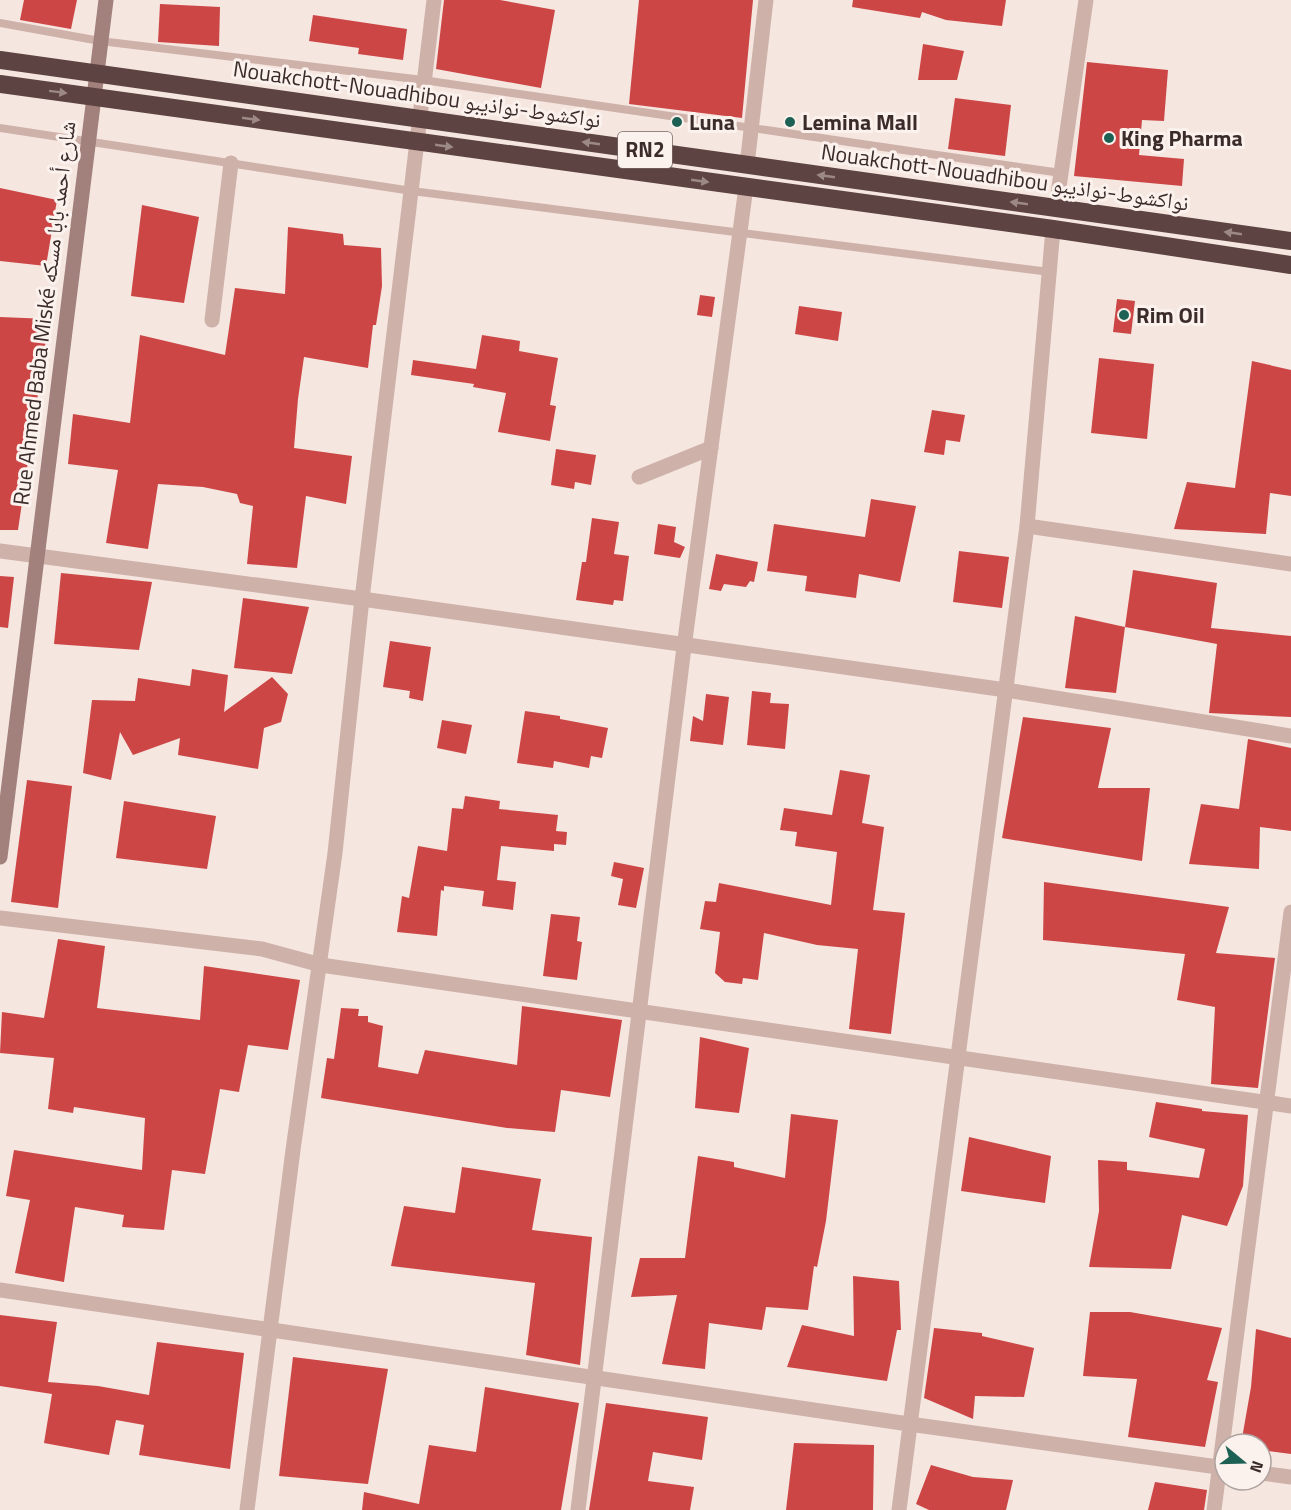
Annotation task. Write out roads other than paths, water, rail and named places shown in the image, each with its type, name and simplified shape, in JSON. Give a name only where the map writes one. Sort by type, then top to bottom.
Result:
[{"type":"highway","name":"Nouakchott-Nouadhibou نواكشوط-نواذيبو","points":[[0,60],[1291,241]]},
{"type":"highway","name":"Nouakchott-Nouadhibou نواكشوط-نواذيبو","points":[[0,84],[1291,265]]},
{"type":"street","name":"Rue Ahmed Baba Miské شارع أحمد بابا مسكه","points":[[0,858],[106,0]]},
{"type":"street","points":[[247,1510],[293,1150],[321,965],[345,777],[362,599],[412,190],[415,142],[434,0]]},
{"type":"street","points":[[747,165],[766,0]]},
{"type":"street","points":[[1056,208],[1086,0]]},
{"type":"street","points":[[212,320],[231,164]]},
{"type":"street","points":[[578,1510],[684,646],[747,188]]},
{"type":"street","points":[[899,1510],[1027,526],[1053,230]]},
{"type":"street","points":[[639,477],[711,448]]},
{"type":"street","points":[[1027,526],[1291,564]]},
{"type":"street","points":[[0,551],[362,599],[1006,690],[1291,736]]},
{"type":"street","points":[[1226,1432],[1265,1102],[1291,912]]},
{"type":"street","points":[[0,918],[262,948],[321,965],[1291,1106]]},
{"type":"street","points":[[0,1290],[909,1424],[1213,1466]]},
{"type":"street","points":[[1273,1475],[1291,1477]]},
{"type":"street","points":[[1214,1510],[1217,1492]]},
{"type":"lane","points":[[0,23],[100,41],[423,80],[750,130],[1061,173]]},
{"type":"lane","points":[[0,128],[412,190],[1050,272]]},
{"type":"place","name":"Luna","points":[[677,122]]},
{"type":"place","name":"Lemina Mall","points":[[790,122]]},
{"type":"place","name":"King Pharma","points":[[1109,138]]},
{"type":"place","name":"Rim Oil","points":[[1124,315]]}]
